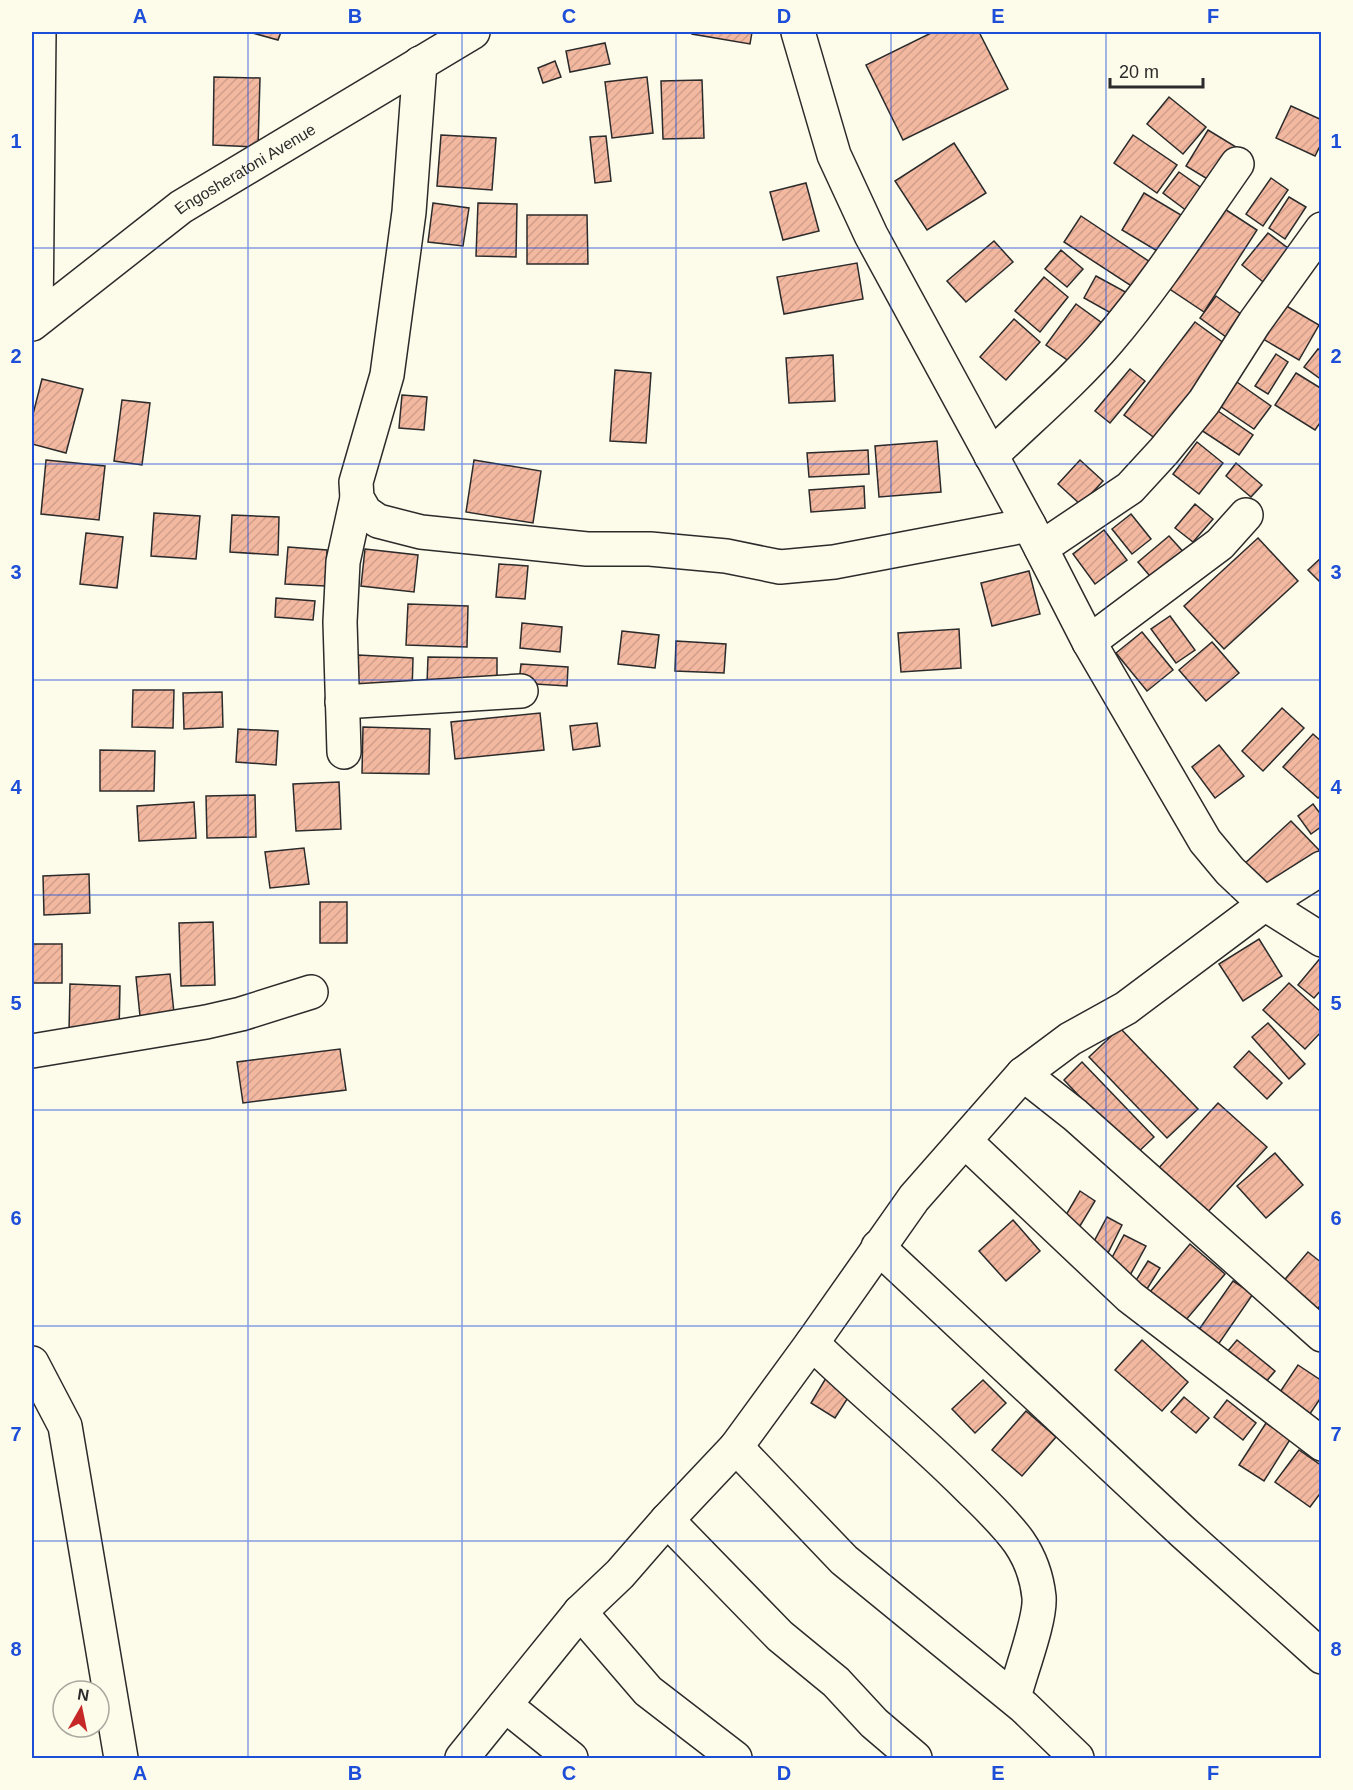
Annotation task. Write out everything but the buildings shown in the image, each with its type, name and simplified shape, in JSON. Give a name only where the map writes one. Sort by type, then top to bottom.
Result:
[{"type":"street","points":[[34,322],[39,32]]},
{"type":"street","name":"Engosheratoni Avenue","points":[[34,322],[181,207],[473,32]]},
{"type":"street","points":[[798,32],[834,155],[870,236],[1035,537],[1089,642],[1205,841],[1230,871],[1265,904],[1322,940]]},
{"type":"street","points":[[344,752],[340,622],[343,562],[357,498],[356,482],[387,375],[409,212],[420,63]]},
{"type":"street","points":[[991,456],[1108,341],[1161,273],[1237,164]]},
{"type":"street","points":[[357,498],[365,512],[378,521],[422,532],[586,549],[650,549],[726,556],[780,567],[1035,537],[1130,488],[1204,402],[1255,322],[1322,229]]},
{"type":"street","points":[[1089,642],[1220,544],[1245,514]]},
{"type":"street","points":[[342,702],[521,691]]},
{"type":"street","points":[[462,1758],[580,1612],[620,1574],[736,1447],[914,1198],[1023,1074],[1070,1039],[1126,1008],[1265,904],[1322,868]]},
{"type":"street","points":[[32,1052],[206,1022],[241,1014],[311,992]]},
{"type":"street","points":[[1023,1074],[1075,1115],[1322,1335]]},
{"type":"street","points":[[964,1140],[1130,1297],[1322,1444]]},
{"type":"street","points":[[878,1247],[1184,1533],[1322,1657]]},
{"type":"street","points":[[812,1343],[854,1385],[944,1463],[996,1515],[1020,1543],[1035,1575],[1039,1600],[1034,1631],[1014,1698]]},
{"type":"street","points":[[32,1363],[65,1425],[122,1758]]},
{"type":"street","points":[[736,1447],[844,1560],[1014,1698],[1077,1758]]},
{"type":"street","points":[[667,1520],[780,1636],[836,1682],[874,1723],[915,1758]]},
{"type":"street","points":[[580,1612],[648,1691],[735,1758]]},
{"type":"street","points":[[505,1705],[571,1758]]}]
